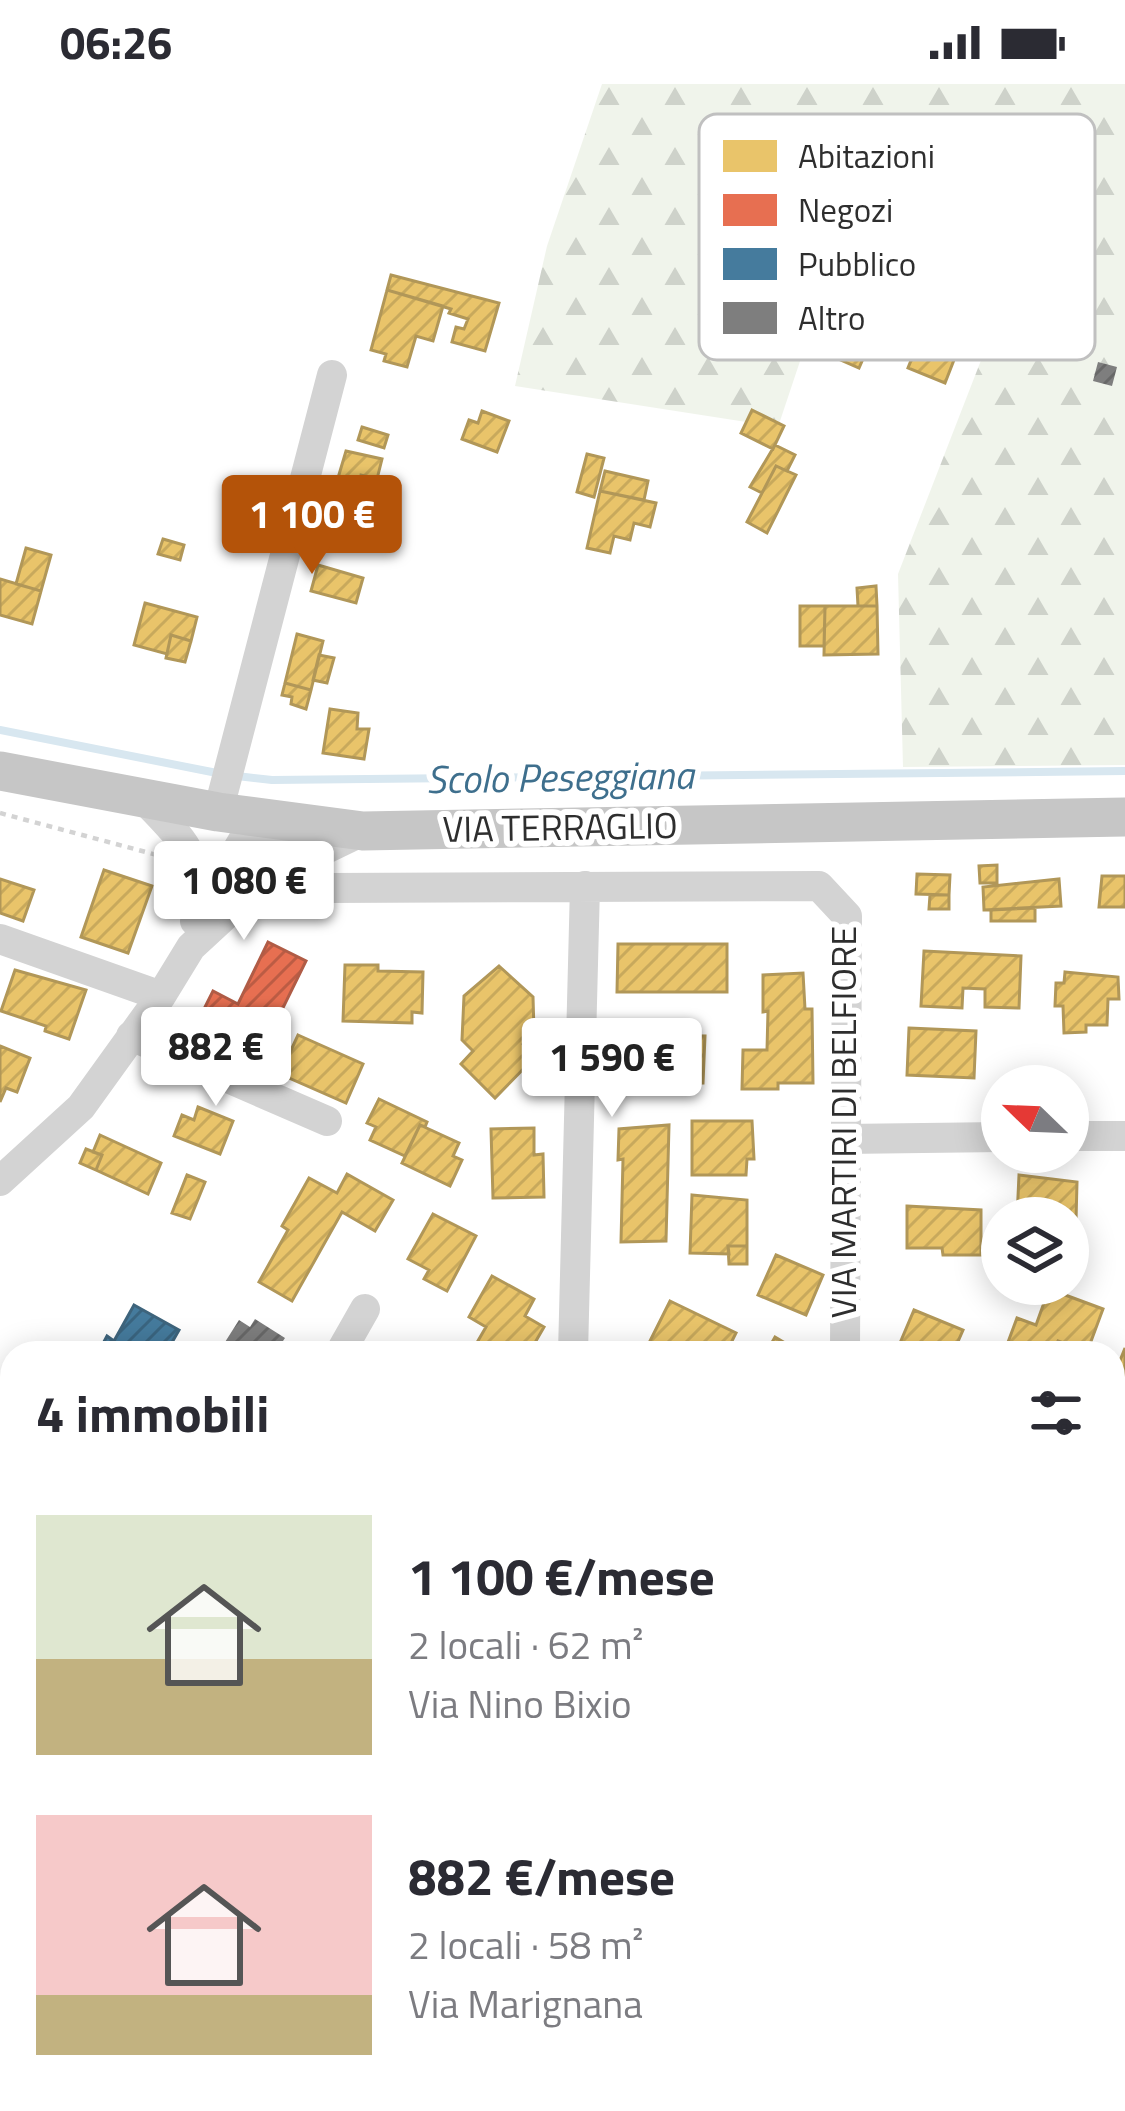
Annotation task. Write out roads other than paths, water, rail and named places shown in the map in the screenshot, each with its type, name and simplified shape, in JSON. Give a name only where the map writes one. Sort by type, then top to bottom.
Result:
[{"type":"main road","name":"VIA TERRAGLIO","points":[[0,771],[144,799],[223,788],[268,820],[363,831],[1125,817]]},
{"type":"street","points":[[223,788],[332,375]]},
{"type":"street","points":[[144,799],[194,854],[200,895],[193,934]]},
{"type":"street","points":[[0,1181],[81,1107],[161,996],[245,837],[268,820],[278,848],[257,892]]},
{"type":"street","points":[[193,934],[303,860],[363,831]]},
{"type":"street","points":[[573,1341],[586,886]]},
{"type":"street","name":"VIA MARTIRI DI BELFIORE","points":[[257,892],[819,886],[848,916],[845,1341]]},
{"type":"street","points":[[0,939],[161,996]]},
{"type":"street","points":[[131,1036],[327,1121]]},
{"type":"street","points":[[1089,1136],[1125,1136]]},
{"type":"street","points":[[844,1139],[981,1137]]},
{"type":"street","points":[[347,1341],[365,1309]]},
{"type":"waterway","name":"Scolo Peseggiana","points":[[0,730],[222,774]]},
{"type":"waterway","name":"Scolo Peseggiana","points":[[237,776],[272,780],[1125,771]]}]
